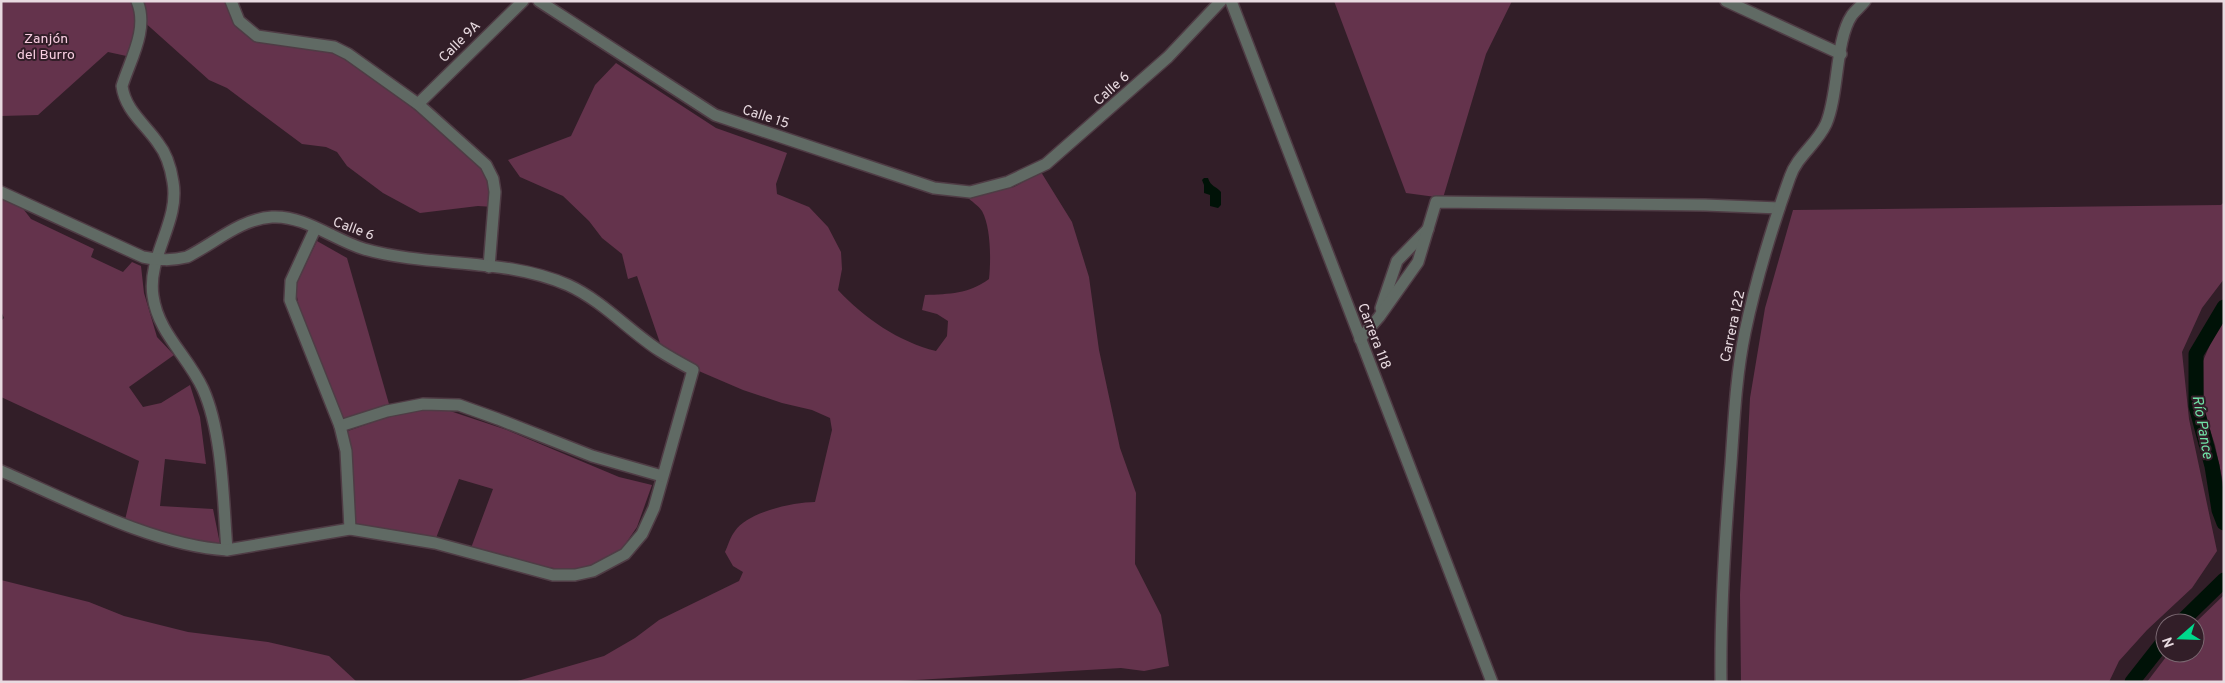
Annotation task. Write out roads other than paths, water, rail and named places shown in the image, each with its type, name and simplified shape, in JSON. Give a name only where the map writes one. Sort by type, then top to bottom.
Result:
[{"type":"street","points":[[137,1],[142,20],[122,86],[123,93],[132,111],[159,144],[174,182],[170,218],[156,260],[152,294],[160,324],[194,373],[210,409],[219,462],[227,550]]},
{"type":"street","points":[[231,1],[239,22],[257,36],[334,47],[348,54],[418,104],[486,165],[493,179],[495,192],[490,267]]},
{"type":"street","name":"Calle 9A","points":[[418,104],[523,1]]},
{"type":"street","name":"Calle 15","points":[[539,1],[714,115],[934,188],[970,192],[1008,182]]},
{"type":"street","name":"Calle 6","points":[[1008,182],[1046,164],[1077,139],[1168,57],[1221,1]]},
{"type":"street","name":"Carrera 118","points":[[1231,1],[1492,682]]},
{"type":"street","points":[[1726,1],[1841,54]]},
{"type":"street","name":"Carrera 122","points":[[1721,682],[1720,623],[1722,577],[1738,374],[1752,302],[1790,175],[1801,157],[1826,125],[1846,29],[1852,15],[1865,1]]},
{"type":"street","name":"Calle 6","points":[[1,192],[143,257],[156,260],[175,260],[187,257],[249,221],[261,218],[285,218],[363,248],[407,259],[459,262],[530,271],[570,286],[613,314],[660,351],[693,370],[662,476]]},
{"type":"street","points":[[1360,339],[1379,317],[1418,262],[1430,228],[1436,202],[1705,205],[1779,208]]},
{"type":"street","points":[[1379,317],[1397,261],[1430,228]]},
{"type":"street","points":[[315,229],[291,281],[290,300],[340,426],[346,450],[350,529]]},
{"type":"street","points":[[1,471],[140,529],[180,543],[207,549],[227,550],[350,529],[435,542],[553,575],[576,575],[593,571],[625,554],[642,534],[654,508],[662,476],[592,456],[459,405],[423,404],[387,411],[340,426]]},
{"type":"waterway","name":"Río Pance","points":[[2224,307],[2196,354],[2196,406],[2212,466],[2219,510],[2224,523]]},
{"type":"waterway","name":"Río Pance","points":[[2190,613],[2224,580]]},
{"type":"waterway","name":"Río Pance","points":[[2132,682],[2155,653]]},
{"type":"park label","name":"Zanjón del Burro","points":[[46,46]]}]
